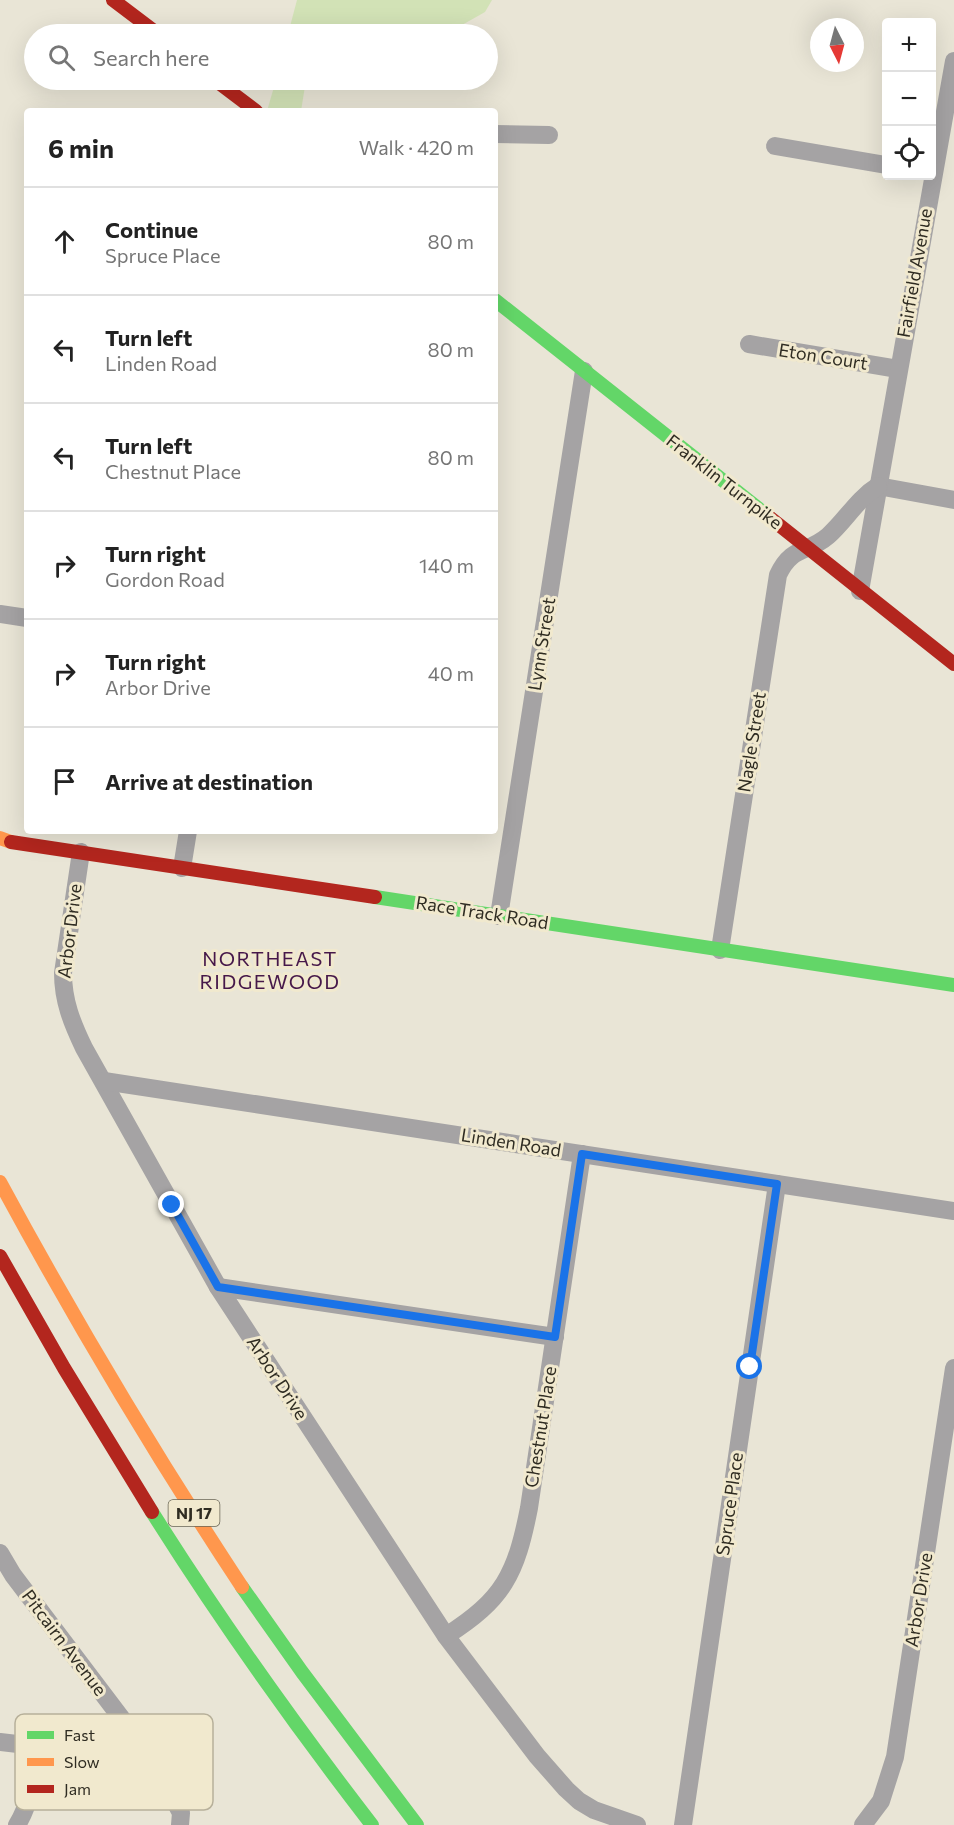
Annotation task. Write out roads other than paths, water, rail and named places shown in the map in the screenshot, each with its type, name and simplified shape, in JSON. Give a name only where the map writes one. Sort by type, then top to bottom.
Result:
[{"type":"main road","points":[[113,0],[145,24]]},
{"type":"main road","points":[[228,90],[252,108]]},
{"type":"main road","name":"Franklin Turnpike","points":[[498,302],[954,664]]},
{"type":"main road","name":"Race Track Road","points":[[4,841],[954,985]]},
{"type":"main road","name":"NJ 17","points":[[1,1183],[93,1349],[196,1517],[314,1689],[417,1825]]},
{"type":"main road","name":"NJ 17","points":[[0,1256],[56,1357],[216,1610],[283,1706],[372,1825]]},
{"type":"main road","points":[[0,1281],[56,1357]]},
{"type":"street","name":"Fairfield Avenue","points":[[936,157],[954,61]]},
{"type":"street","points":[[498,134],[549,135]]},
{"type":"street","points":[[775,146],[882,164]]},
{"type":"street","name":"Fairfield Avenue","points":[[860,591],[932,180]]},
{"type":"street","name":"Eton Court","points":[[749,344],[898,369]]},
{"type":"street","name":"Lynn Street","points":[[499,916],[584,372]]},
{"type":"street","points":[[806,548],[829,535],[861,498],[878,486],[954,500]]},
{"type":"street","name":"Nagle Street","points":[[720,950],[776,581],[783,563],[789,556],[806,548]]},
{"type":"street","points":[[0,614],[24,618]]},
{"type":"street","points":[[182,867],[188,834]]},
{"type":"street","name":"Arbor Drive","points":[[81,852],[64,960],[63,987],[69,1016],[218,1287],[446,1636],[537,1756],[579,1801],[594,1810],[637,1825]]},
{"type":"street","name":"Linden Road","points":[[104,1081],[954,1211]]},
{"type":"street","name":"Chestnut Place","points":[[446,1636],[482,1611],[496,1596],[514,1564],[520,1546],[529,1508],[582,1154]]},
{"type":"street","name":"Spruce Place","points":[[683,1825],[777,1184]]},
{"type":"street","points":[[218,1287],[555,1337]]},
{"type":"street","name":"Arbor Drive","points":[[863,1825],[881,1801],[895,1757],[954,1368]]},
{"type":"street","name":"Pitcairn Avenue","points":[[0,1553],[13,1575],[118,1714]]},
{"type":"street","points":[[0,1742],[15,1744]]},
{"type":"street","points":[[18,1825],[25,1810]]},
{"type":"street","name":"Pitcairn Avenue","points":[[179,1810],[180,1825]]},
{"type":"district","name":"NORTHEAST RIDGEWOOD","points":[[270,970]]}]
